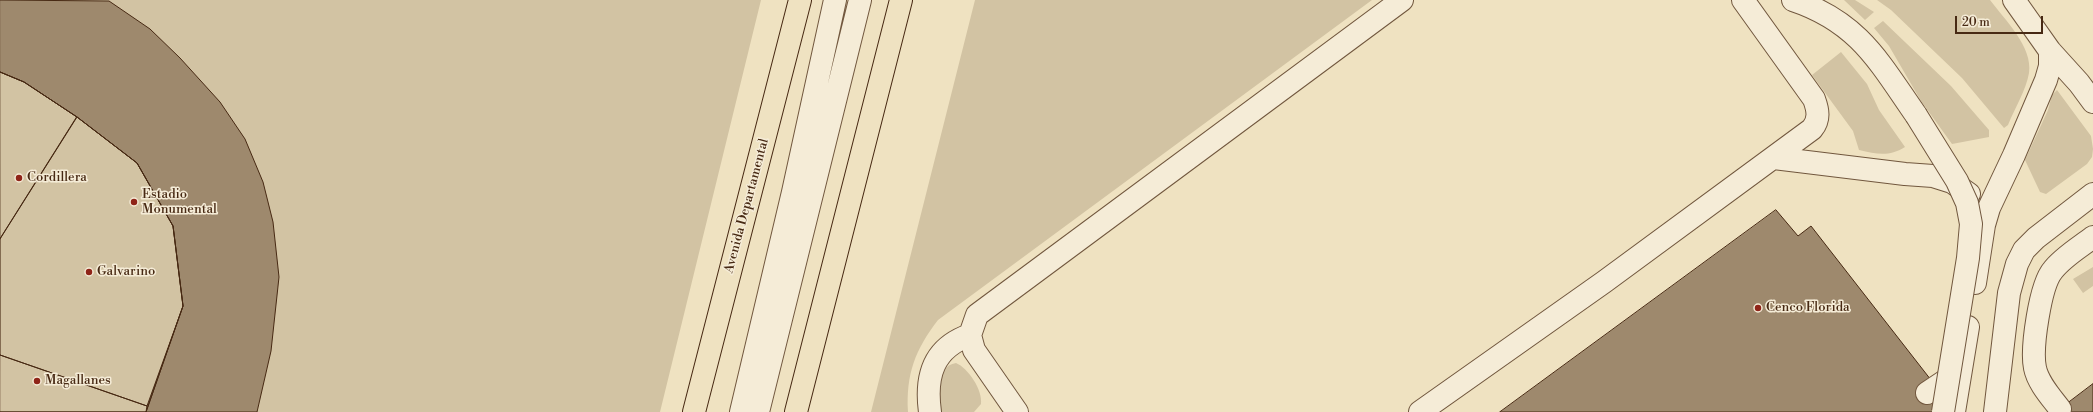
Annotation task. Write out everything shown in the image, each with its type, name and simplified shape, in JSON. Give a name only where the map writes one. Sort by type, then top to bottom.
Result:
[{"type":"main road","name":"Avenida Departamental","points":[[694,412],[800,0]]},
{"type":"main road","points":[[796,412],[901,0]]},
{"type":"lane","points":[[741,412],[784,235],[835,0]]},
{"type":"lane","points":[[758,412],[860,0]]},
{"type":"lane","points":[[1018,412],[974,350],[970,335],[973,322],[982,310],[1402,0]]},
{"type":"lane","points":[[1420,412],[1604,282],[1812,129],[1817,122],[1818,111],[1814,99],[1743,0]]},
{"type":"lane","points":[[1793,0],[1820,11],[1857,36],[1873,54],[1916,115],[1957,181],[1967,203],[1970,219],[1968,258],[1943,412]]},
{"type":"lane","points":[[2014,0],[2050,51],[2079,83],[2093,102]]},
{"type":"lane","points":[[1954,412],[1984,225],[1989,208],[2014,155],[2046,80],[2050,66],[2050,51]]},
{"type":"lane","points":[[1774,158],[1933,176],[1952,182],[1989,208]]},
{"type":"lane","points":[[1995,412],[2009,293],[2017,264],[2024,250],[2036,238],[2093,194]]},
{"type":"lane","points":[[2060,409],[2042,383],[2035,368],[2034,348],[2041,295],[2052,270],[2093,237]]},
{"type":"lane","points":[[930,412],[928,386],[936,361],[949,346],[970,335]]},
{"type":"lane","points":[[786,412],[806,372]]},
{"type":"lane","points":[[1927,392],[1948,378]]},
{"type":"shaded area","name":"Estadio Monumental","points":[[0,0],[761,0],[660,412],[0,412]]},
{"type":"shaded area","points":[[975,0],[1372,0],[938,320],[923,342],[914,363],[909,386],[908,412],[871,412]]},
{"type":"shaded area","points":[[1844,0],[1855,0],[1874,12],[1865,20]]},
{"type":"shaded area","points":[[1877,0],[1990,0],[2017,34],[2027,53],[2029,63],[2029,73],[2025,86],[2008,125],[2004,128],[1962,78],[1891,10]]},
{"type":"shaded area","points":[[1883,21],[1951,86],[1989,130],[1989,137],[1952,144],[1921,101],[1889,46],[1874,28]]},
{"type":"shaded area","points":[[1841,52],[1867,84],[1879,110],[1905,147],[1894,152],[1883,154],[1859,150],[1853,131],[1812,75]]},
{"type":"shaded area","points":[[2057,90],[2091,136],[2093,149],[2092,157],[2087,164],[2046,194],[2040,192],[2025,160],[2048,110],[2052,95]]},
{"type":"shaded area","points":[[2093,267],[2093,286],[2083,293],[2073,279]]},
{"type":"shaded area","points":[[956,363],[970,374],[980,392],[981,404],[974,412],[941,412],[940,383],[942,376],[949,365]]},
{"type":"building","points":[[0,0],[109,1],[150,29],[180,58],[220,102],[245,139],[263,182],[273,222],[279,277],[271,351],[257,412],[146,412],[183,306],[173,226],[137,163],[77,117],[24,82],[0,72]]},
{"type":"building","name":"Galvarino","points":[[0,72],[24,82],[77,117],[137,163],[173,226],[183,306],[146,412],[0,412]]},
{"type":"building","name":"Cordillera","points":[[0,72],[24,82],[77,117],[0,239]]},
{"type":"building","name":"Galvarino","points":[[77,117],[137,163],[173,226],[183,306],[147,406],[0,355],[0,239]]},
{"type":"building","name":"Cenco Florida","points":[[1776,210],[1798,236],[1811,226],[1931,380],[1943,412],[1500,412]]},
{"type":"building","name":"Magallanes","points":[[0,355],[147,406],[146,412],[0,412]]},
{"type":"building","points":[[2093,384],[2093,412],[2056,412]]},
{"type":"place","name":"Cordillera","points":[[19,178]]},
{"type":"place","name":"Estadio Monumental","points":[[134,202]]},
{"type":"place","name":"Galvarino","points":[[89,272]]},
{"type":"place","name":"Cenco Florida","points":[[1758,308]]},
{"type":"place","name":"Magallanes","points":[[37,381]]}]
